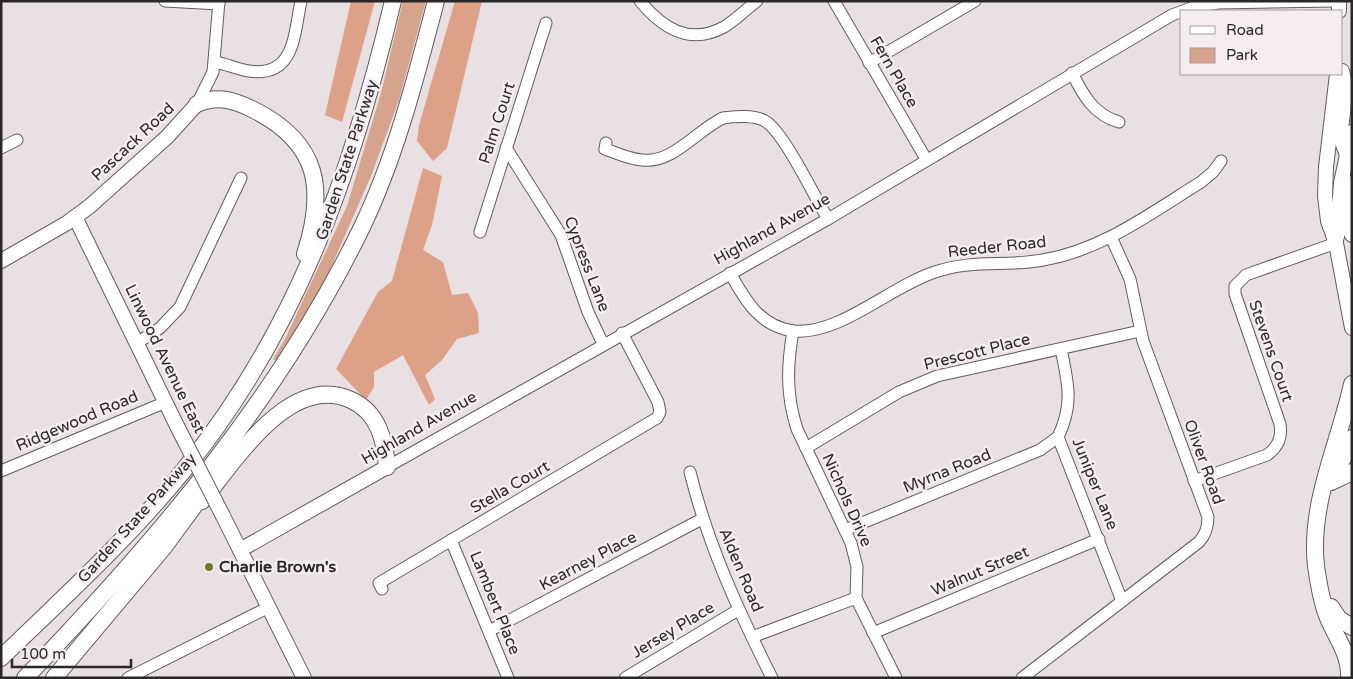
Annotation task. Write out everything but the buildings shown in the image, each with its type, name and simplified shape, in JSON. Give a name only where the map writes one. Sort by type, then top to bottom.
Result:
[{"type":"highway","name":"Garden State Parkway","points":[[1,658],[105,558],[172,485],[219,423],[267,350],[306,274],[339,194],[370,96],[393,1]]},
{"type":"highway","name":"Garden State Parkway","points":[[54,678],[164,547],[249,431],[289,371],[351,260],[397,136],[436,1]]},
{"type":"highway","points":[[197,104],[217,98],[230,100],[272,120],[297,142],[309,160],[315,180],[316,203],[309,241],[267,350]]},
{"type":"highway","name":"Garden State Parkway","points":[[25,678],[119,578],[179,507],[226,447],[293,351],[362,227]]},
{"type":"highway","points":[[1349,678],[1347,658],[1325,610],[1315,551],[1320,504],[1352,384]]},
{"type":"highway","points":[[164,547],[256,435],[285,410],[309,396],[324,394],[340,396],[354,401],[367,410],[383,438],[387,467]]},
{"type":"highway","points":[[1320,504],[1352,438]]},
{"type":"highway","points":[[1331,482],[1352,472]]},
{"type":"highway","points":[[1322,590],[1339,619],[1352,627]]},
{"type":"main road","points":[[1336,75],[1325,182],[1328,221],[1336,243],[1352,328]]},
{"type":"main road","points":[[1343,75],[1346,88],[1340,137],[1349,157]]},
{"type":"main road","name":"Pascack Road","points":[[1,261],[75,217],[167,137],[197,104]]},
{"type":"main road","points":[[1336,243],[1341,182],[1349,157],[1352,132]]},
{"type":"main road","points":[[1352,183],[1350,203],[1352,215]]},
{"type":"main road","points":[[1338,210],[1352,235]]},
{"type":"main road","name":"Linwood Avenue East","points":[[75,217],[177,426],[304,678]]},
{"type":"main road","name":"Highland Avenue","points":[[240,550],[387,467]]},
{"type":"street","points":[[165,1],[219,3]]},
{"type":"street","points":[[215,62],[249,71],[267,70],[281,65],[290,53],[302,1]]},
{"type":"street","points":[[640,1],[652,16],[669,29],[696,35],[723,28],[757,1]]},
{"type":"street","name":"Fern Place","points":[[834,1],[926,159]]},
{"type":"street","points":[[870,63],[975,1]]},
{"type":"street","name":"Highland Avenue","points":[[1188,10],[1210,3],[1235,7],[1338,1]]},
{"type":"street","name":"Pascack Road","points":[[197,104],[209,83],[215,62],[219,3]]},
{"type":"street","name":"Highland Avenue","points":[[387,467],[622,333],[828,219],[1072,73],[1172,15],[1180,12]]},
{"type":"street","name":"Palm Court","points":[[480,232],[546,23]]},
{"type":"street","points":[[1072,73],[1082,94],[1094,109],[1108,119],[1119,122]]},
{"type":"street","points":[[606,143],[605,149],[649,161],[667,156],[724,118],[732,116],[763,120],[777,133],[828,219]]},
{"type":"street","points":[[1,148],[17,140]]},
{"type":"street","name":"Cypress Lane","points":[[506,148],[561,235],[588,312],[603,344]]},
{"type":"street","name":"Reeder Road","points":[[730,273],[756,314],[776,326],[793,331],[820,330],[915,280],[952,267],[987,262],[1043,260],[1093,246],[1201,182],[1214,172],[1221,161]]},
{"type":"street","points":[[137,343],[160,328],[180,307],[241,178]]},
{"type":"street","name":"Oliver Road","points":[[1022,678],[1203,537],[1206,531],[1208,517],[1140,332],[1130,279],[1111,237]]},
{"type":"street","name":"Stevens Court","points":[[1194,481],[1268,454],[1278,445],[1280,438],[1280,424],[1234,294],[1235,286],[1246,275],[1336,243]]},
{"type":"street","name":"Nichols Drive","points":[[793,331],[788,364],[788,395],[797,429],[845,530],[857,567],[856,598],[896,678]]},
{"type":"street","name":"Prescott Place","points":[[806,448],[899,392],[919,383],[955,372],[1140,332]]},
{"type":"street","name":"Stella Court","points":[[382,588],[379,583],[652,423],[660,413],[658,402],[622,333]]},
{"type":"street","name":"Juniper Lane","points":[[1061,349],[1070,399],[1066,422],[1058,437],[1122,601]]},
{"type":"street","name":"Ridgewood Road","points":[[1,470],[166,402]]},
{"type":"street","name":"Myrna Road","points":[[845,530],[1040,450],[1058,437]]},
{"type":"street","name":"Alden Road","points":[[690,472],[702,519],[738,610],[772,678]]},
{"type":"street","name":"Kearney Place","points":[[489,631],[702,519]]},
{"type":"street","name":"Walnut Street","points":[[873,632],[1099,539]]},
{"type":"street","name":"Lambert Place","points":[[452,540],[508,678]]},
{"type":"street","points":[[752,637],[856,598]]},
{"type":"street","points":[[128,678],[269,607]]},
{"type":"street","name":"Jersey Place","points":[[625,678],[738,610]]},
{"type":"green space","points":[[403,1],[426,1],[399,100],[371,176],[325,281],[278,362],[273,359],[285,339],[347,206],[381,93]]},
{"type":"shaded area","points":[[351,1],[375,1],[342,122],[325,115]]},
{"type":"shaded area","points":[[455,1],[482,1],[447,148],[433,161],[417,141],[419,125]]},
{"type":"shaded area","points":[[423,168],[442,176],[432,225],[423,250],[443,262],[452,295],[468,293],[478,313],[479,333],[457,339],[442,360],[425,375],[435,399],[429,405],[403,355],[374,372],[374,387],[366,400],[336,369],[378,292],[392,281]]},
{"type":"place","name":"Charlie Brown's","points":[[209,567]]}]
